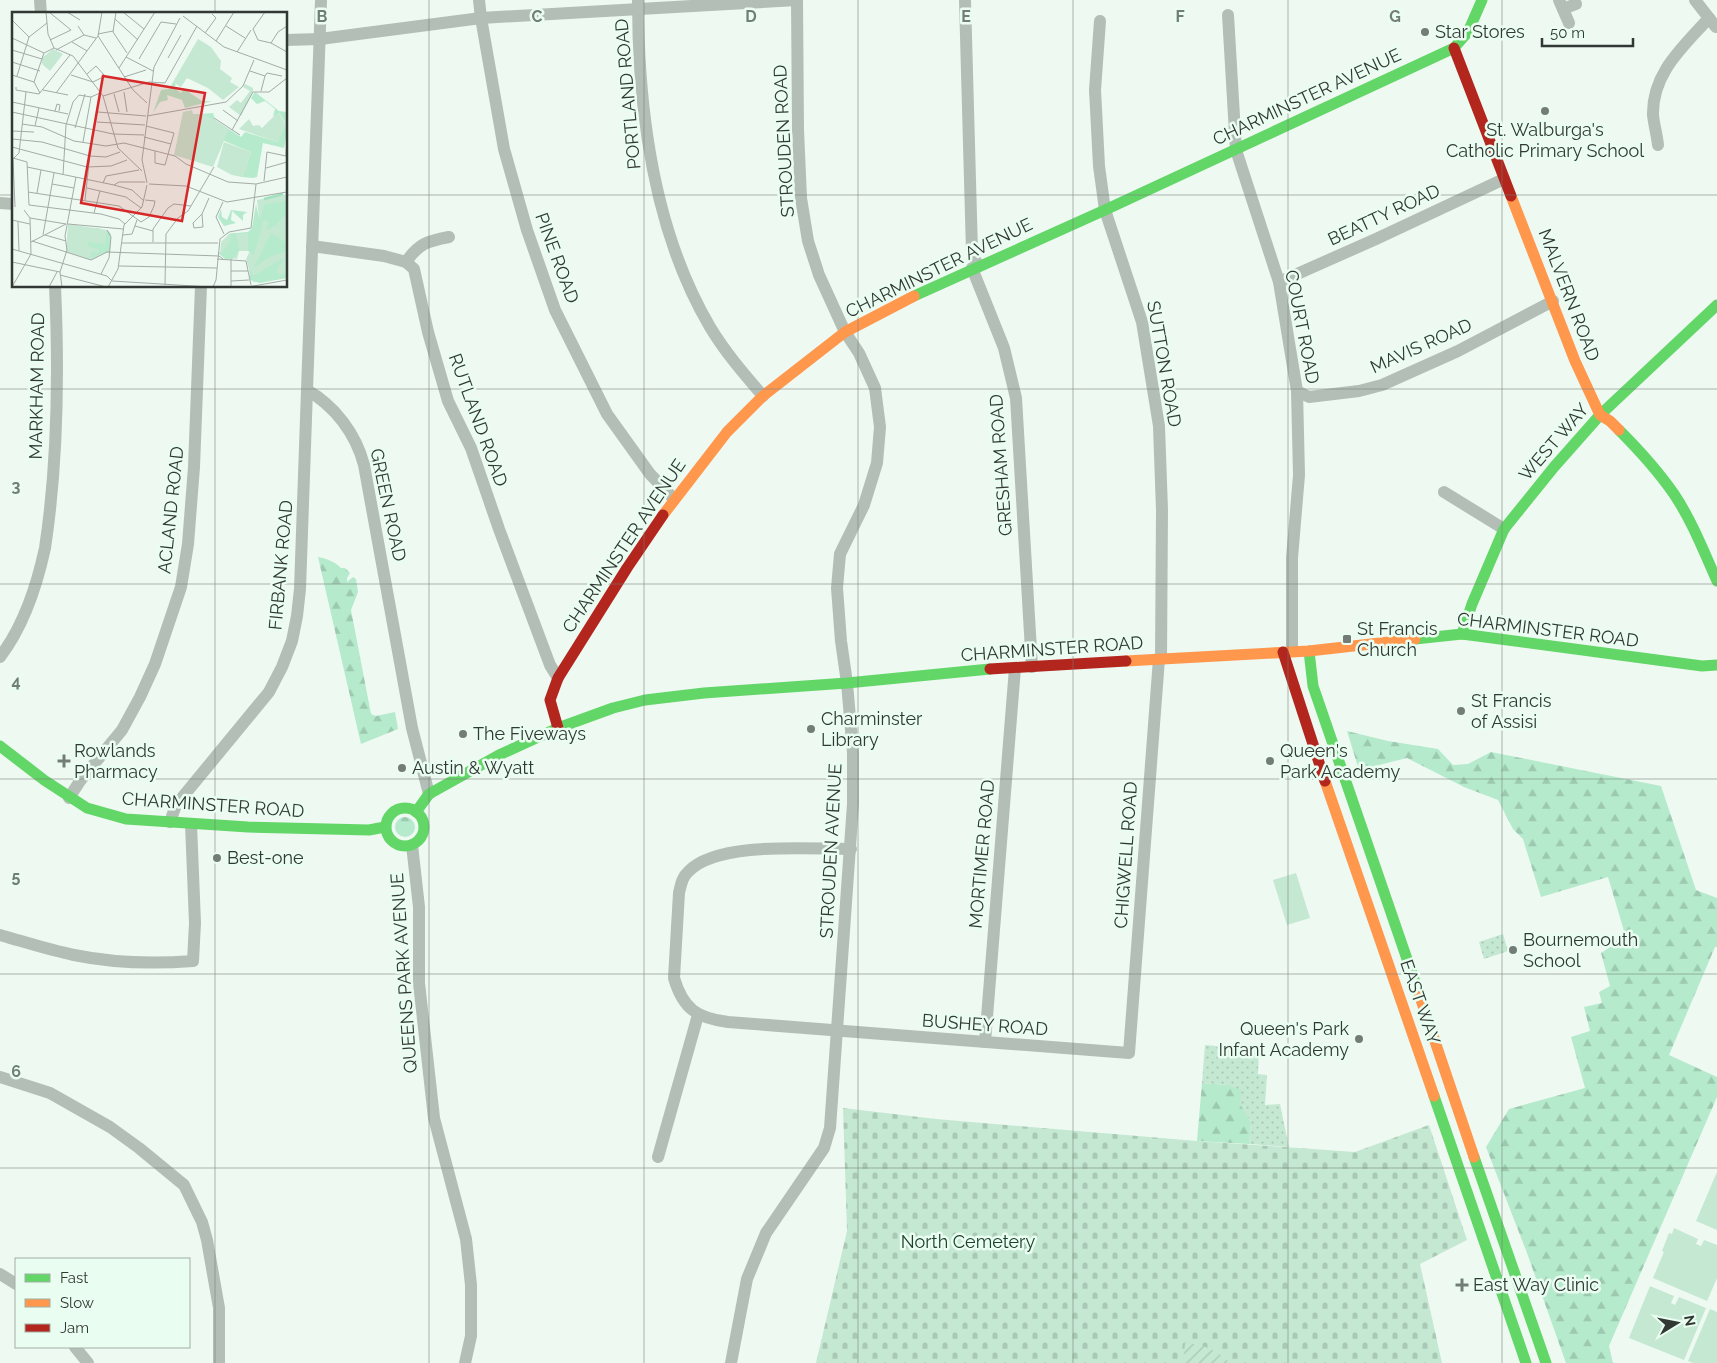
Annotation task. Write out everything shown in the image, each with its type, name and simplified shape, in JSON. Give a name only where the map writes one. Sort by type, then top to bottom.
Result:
[{"type":"street","points":[[307,390],[321,0]]},
{"type":"street","name":"PINE ROAD","points":[[479,0],[480,18],[504,149],[527,230],[556,310],[608,414],[650,474],[674,499]]},
{"type":"street","points":[[288,40],[320,39],[480,18],[638,5],[797,0]]},
{"type":"street","name":"STROUDEN ROAD","points":[[797,0],[798,130],[801,198],[810,249],[819,275],[845,332]]},
{"type":"street","name":"GRESHAM ROAD","points":[[965,0],[972,252],[975,267],[1004,348],[1016,398],[1032,667]]},
{"type":"street","points":[[1454,48],[1464,40],[1471,30],[1482,0]]},
{"type":"street","points":[[1658,145],[1653,115],[1655,92],[1664,68],[1713,22],[1695,0]]},
{"type":"street","points":[[1569,23],[1561,5],[1576,4]]},
{"type":"street","name":"PORTLAND ROAD","points":[[638,5],[643,99],[650,156],[665,224],[687,281],[710,326],[737,367],[762,396]]},
{"type":"street","name":"COURT ROAD","points":[[1228,15],[1236,150],[1279,282],[1297,391],[1299,475],[1292,558],[1288,652]]},
{"type":"street","name":"SUTTON ROAD","points":[[1100,21],[1095,90],[1099,166],[1105,210],[1142,322],[1159,426],[1162,510],[1160,659]]},
{"type":"street","name":"CHARMINSTER AVENUE","points":[[558,728],[550,700],[558,678],[627,568],[674,499],[727,432],[762,396],[806,361],[845,332],[917,294],[1236,150],[1454,48]]},
{"type":"street","name":"MALVERN ROAD","points":[[1454,48],[1575,361],[1600,415],[1610,421],[1640,451],[1674,494],[1694,529],[1717,580]]},
{"type":"street","name":"BEATTY ROAD","points":[[1279,282],[1504,179]]},
{"type":"street","points":[[312,246],[384,256],[406,262],[419,246],[428,241],[449,237]]},
{"type":"street","name":"RUTLAND ROAD","points":[[406,262],[414,269],[428,332],[448,401],[471,448],[499,529],[550,664],[558,678]]},
{"type":"street","name":"MARKHAM ROAD","points":[[0,657],[16,631],[29,602],[45,548],[57,409],[55,288]]},
{"type":"street","name":"ACLAND ROAD","points":[[69,798],[122,730],[140,698],[155,664],[180,587],[188,544],[194,467],[201,288]]},
{"type":"street","name":"MAVIS ROAD","points":[[1297,391],[1309,397],[1359,391],[1382,385],[1458,351],[1553,301]]},
{"type":"street","name":"WEST WAY","points":[[1462,634],[1472,604],[1504,530],[1554,467],[1600,415],[1717,305]]},
{"type":"street","name":"STROUDEN AVENUE","points":[[731,1363],[747,1280],[766,1233],[796,1192],[824,1148],[830,1128],[851,849],[853,753],[837,588],[840,554],[864,505],[877,464],[880,427],[875,388],[859,353],[845,332]]},
{"type":"street","name":"GREEN ROAD","points":[[307,390],[319,397],[336,414],[352,434],[360,448],[412,728],[429,794]]},
{"type":"street","name":"FIRBANK ROAD","points":[[170,822],[171,814],[176,805],[269,692],[282,667],[292,641],[298,616],[300,589],[307,390]]},
{"type":"street","points":[[1444,492],[1504,530]]},
{"type":"street","name":"CHARMINSTER ROAD","points":[[416,812],[429,794],[499,755],[558,728],[612,708],[645,700],[704,693],[847,683],[977,670],[1309,651],[1462,634],[1702,666],[1717,665]]},
{"type":"street","name":"EAST WAY","points":[[1309,651],[1313,686],[1546,1363]]},
{"type":"street","name":"EAST WAY","points":[[1288,652],[1316,755],[1526,1363]]},
{"type":"street","name":"CHIGWELL ROAD","points":[[1129,1053],[1160,659]]},
{"type":"street","name":"MORTIMER ROAD","points":[[985,1042],[1015,668]]},
{"type":"street","name":"CHARMINSTER ROAD","points":[[0,746],[69,798],[86,808],[126,819],[248,828],[360,830],[386,827]]},
{"type":"street","points":[[405,808],[416,812],[423,821],[424,830],[422,837],[412,845],[401,846],[394,844],[389,839],[386,827],[387,819],[392,813],[405,808]]},
{"type":"street","points":[[0,935],[74,955],[102,959],[130,962],[193,961],[195,914],[191,824]]},
{"type":"street","name":"QUEENS PARK AVENUE","points":[[412,845],[419,907],[419,983],[434,1118],[466,1239],[471,1286],[471,1336],[465,1363]]},
{"type":"street","points":[[658,1157],[698,1015],[689,1008],[677,988],[674,978],[678,899],[682,881],[687,872],[703,860],[733,851],[851,849]]},
{"type":"street","name":"BUSHEY ROAD","points":[[698,1015],[728,1022],[837,1032],[1129,1053]]},
{"type":"street","points":[[0,1077],[50,1093],[110,1127],[147,1154],[184,1185],[202,1222],[207,1240],[219,1308],[219,1363]]},
{"type":"street","points":[[0,1274],[15,1283]]},
{"type":"street","points":[[76,1348],[88,1363]]},
{"type":"green space","points":[[318,557],[330,561],[341,568],[345,568],[350,573],[347,582],[353,577],[356,579],[358,592],[351,610],[371,714],[376,716],[395,712],[398,729],[361,744]]},
{"type":"green space","points":[[1347,731],[1388,741],[1438,749],[1453,765],[1468,764],[1491,752],[1661,786],[1696,890],[1717,898],[1717,947],[1715,947],[1669,1055],[1717,1077],[1717,1097],[1609,1346],[1613,1363],[1566,1363],[1527,1253],[1486,1147],[1509,1109],[1585,1088],[1571,1037],[1590,1031],[1584,1007],[1602,1003],[1599,992],[1610,986],[1601,953],[1612,946],[1624,931],[1608,877],[1541,897],[1523,839],[1513,829],[1498,800],[1464,787],[1407,758],[1359,770]]},
{"type":"green space","points":[[405,817],[412,820],[415,827],[412,834],[405,837],[398,834],[395,827],[398,820]]},
{"type":"green space","points":[[1296,873],[1310,918],[1287,925],[1273,880]]},
{"type":"green space","points":[[1503,934],[1508,951],[1484,959],[1479,942]]},
{"type":"green space","points":[[1205,1045],[1259,1050],[1258,1074],[1267,1075],[1265,1105],[1280,1104],[1289,1147],[1249,1144],[1251,1123],[1228,1085],[1202,1083]]},
{"type":"green space","points":[[1202,1083],[1228,1085],[1241,1090],[1240,1104],[1251,1123],[1249,1144],[1197,1141]]},
{"type":"green space","name":"North Cemetery","points":[[843,1108],[936,1119],[1355,1152],[1429,1125],[1467,1240],[1420,1264],[1442,1363],[816,1363],[847,1231]]},
{"type":"green space","points":[[1717,1172],[1717,1230],[1696,1221]]},
{"type":"green space","points":[[1674,1228],[1698,1239],[1696,1244],[1701,1246],[1704,1240],[1717,1245],[1717,1278],[1707,1301],[1653,1278],[1664,1252],[1662,1251],[1669,1233],[1672,1234]]},
{"type":"green space","points":[[1650,1286],[1674,1296],[1671,1303],[1675,1305],[1679,1297],[1706,1308],[1684,1360],[1629,1338]]},
{"type":"green space","points":[[1710,1309],[1717,1312],[1717,1363],[1693,1363],[1688,1361]]},
{"type":"green space","points":[[1185,1343],[1209,1348],[1230,1363],[1183,1363]]},
{"type":"traffic: fast","points":[[914,296],[1105,210],[1454,48],[1468,32],[1482,0]]},
{"type":"traffic: fast","points":[[1462,634],[1472,604],[1504,529],[1554,467],[1600,415],[1717,305]]},
{"type":"traffic: fast","points":[[1619,430],[1648,460],[1674,494],[1692,526],[1717,581]]},
{"type":"traffic: fast","points":[[1415,639],[1462,634],[1702,666],[1717,665]]},
{"type":"traffic: fast","points":[[1309,651],[1313,686],[1418,991]]},
{"type":"traffic: fast","points":[[416,812],[429,794],[499,755],[558,728],[613,708],[645,700],[704,693],[847,683],[990,669]]},
{"type":"traffic: fast","points":[[0,746],[44,780],[87,808],[126,819],[248,827],[369,830],[385,827]]},
{"type":"traffic: fast","points":[[405,808],[419,813],[424,827],[419,841],[405,846],[391,841],[386,827],[391,813],[405,808]]},
{"type":"traffic: fast","points":[[1434,1096],[1526,1363]]},
{"type":"traffic: fast","points":[[1474,1157],[1546,1363]]},
{"type":"traffic: slow","points":[[1511,196],[1575,361],[1600,415],[1619,430]]},
{"type":"traffic: slow","points":[[663,515],[727,432],[763,396],[845,332],[914,296]]},
{"type":"traffic: slow","points":[[1126,661],[1309,651],[1415,639]]},
{"type":"traffic: slow","points":[[1325,781],[1434,1096]]},
{"type":"traffic: slow","points":[[1418,991],[1474,1157]]},
{"type":"traffic: jam","points":[[1454,48],[1511,196]]},
{"type":"traffic: jam","points":[[558,728],[550,700],[558,678],[627,568],[663,515]]},
{"type":"traffic: jam","points":[[1283,652],[1325,781]]},
{"type":"traffic: jam","points":[[990,669],[1126,661]]},
{"type":"place","name":"Star Stores","points":[[1425,32]]},
{"type":"place","name":"St. Walburga's Catholic Primary School","points":[[1545,111]]},
{"type":"place","name":"St Francis Church","points":[[1347,639]]},
{"type":"place","name":"St Francis of Assisi","points":[[1461,711]]},
{"type":"place","name":"Charminster Library","points":[[811,729]]},
{"type":"place","name":"The Fiveways","points":[[463,734]]},
{"type":"place","name":"Rowlands Pharmacy","points":[[64,761]]},
{"type":"place","name":"Queen's Park Academy","points":[[1270,761]]},
{"type":"place","name":"Austin & Wyatt","points":[[402,768]]},
{"type":"place","name":"Best-one","points":[[217,858]]},
{"type":"place","name":"Bournemouth School","points":[[1513,950]]},
{"type":"place","name":"Queen's Park Infant Academy","points":[[1359,1039]]},
{"type":"place","name":"East Way Clinic","points":[[1462,1285]]}]
